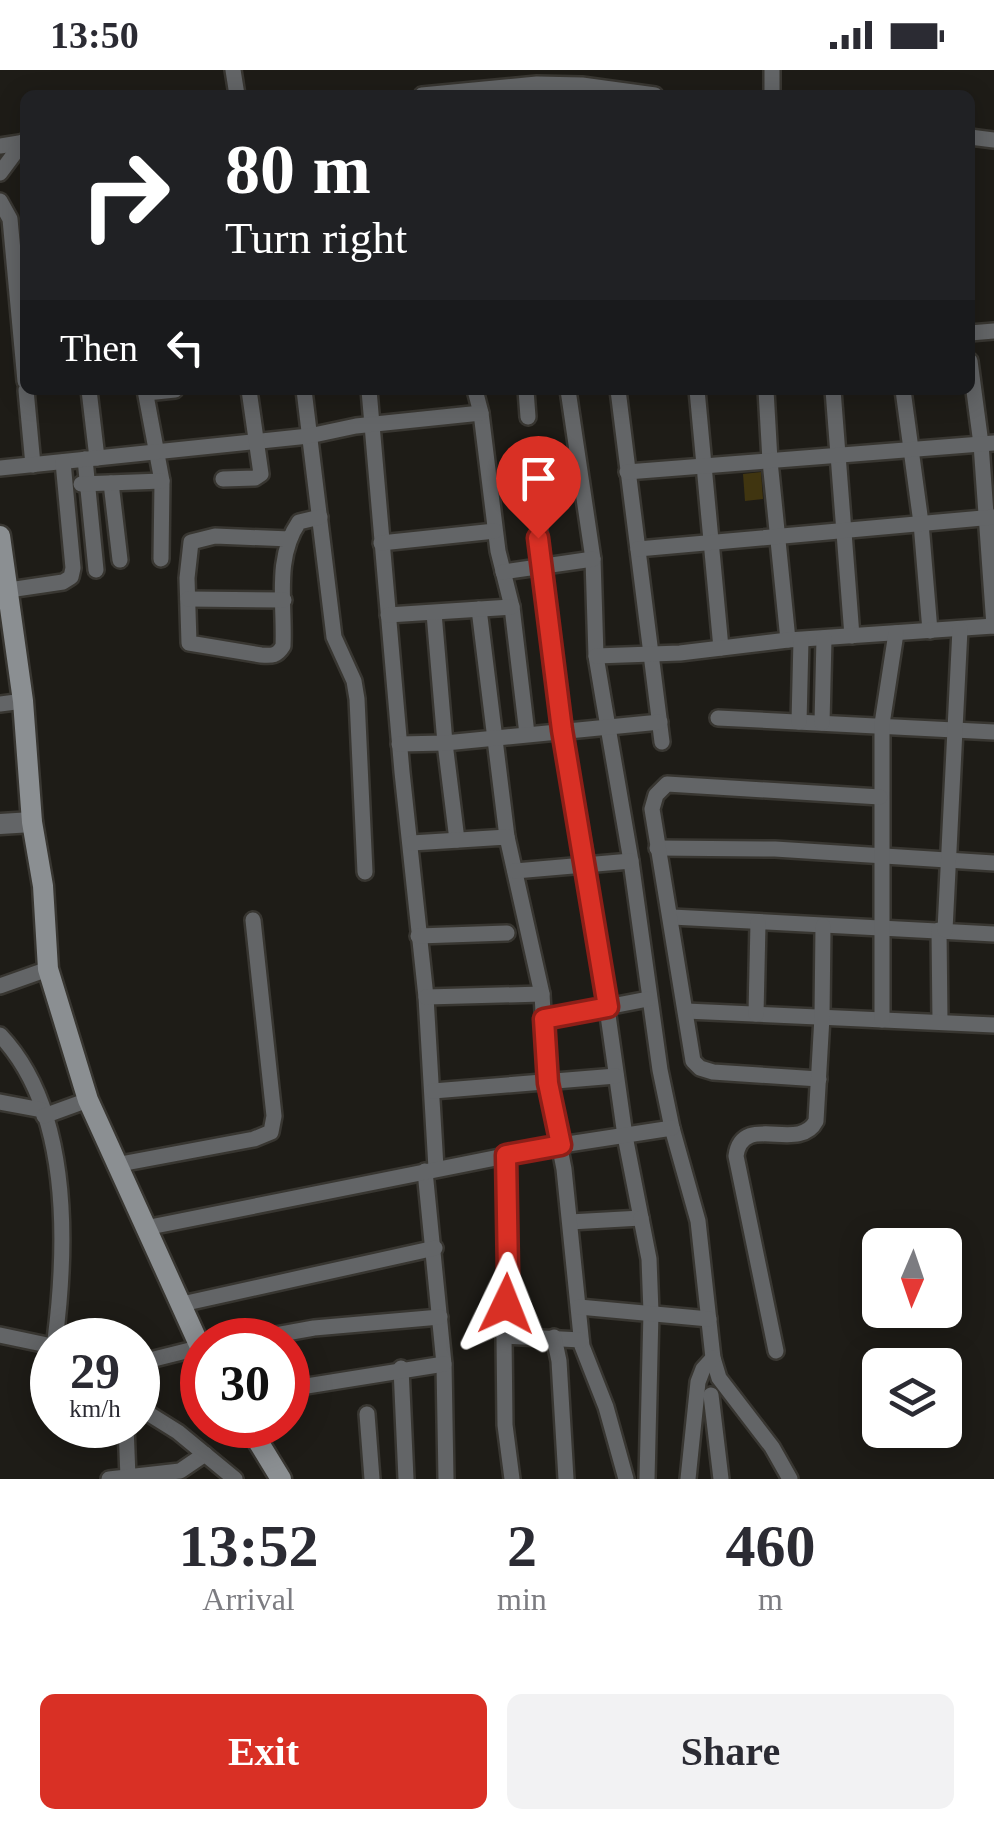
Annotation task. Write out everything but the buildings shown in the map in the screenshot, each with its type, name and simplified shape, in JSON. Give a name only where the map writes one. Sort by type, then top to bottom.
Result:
[{"type":"main road","points":[[0,536],[23,701],[48,969],[88,1100],[188,1318]]},
{"type":"main road","points":[[262,1448],[280,1479]]},
{"type":"street","points":[[499,90],[532,83],[583,90]]},
{"type":"street","points":[[0,174],[20,151]]},
{"type":"street","points":[[0,201],[10,218],[20,317]]},
{"type":"street","points":[[596,656],[994,626],[987,443],[975,384]]},
{"type":"street","points":[[26,395],[33,465]]},
{"type":"street","points":[[89,395],[91,459],[87,484],[96,570]]},
{"type":"street","points":[[147,395],[162,480],[161,559]]},
{"type":"street","points":[[223,479],[255,478],[260,474],[250,395]]},
{"type":"street","points":[[305,395],[334,637],[354,681],[357,698],[365,872]]},
{"type":"street","points":[[370,395],[399,744],[426,998],[446,1479]]},
{"type":"street","points":[[477,395],[482,413],[495,531],[512,607],[527,734]]},
{"type":"street","points":[[526,395],[528,417]]},
{"type":"street","points":[[569,395],[592,559],[596,656],[631,861],[648,1000],[672,1128],[698,1221],[722,1479]]},
{"type":"street","points":[[619,395],[662,742]]},
{"type":"street","points":[[697,395],[721,648]]},
{"type":"street","points":[[766,395],[776,535],[795,640],[800,722]]},
{"type":"street","points":[[833,395],[852,636]]},
{"type":"street","points":[[904,395],[913,450],[930,631]]},
{"type":"street","points":[[0,468],[309,436],[373,424],[482,413]]},
{"type":"street","points":[[627,472],[987,443]]},
{"type":"street","points":[[528,447],[562,730],[587,866],[624,1136],[648,1259],[648,1479]]},
{"type":"street","points":[[10,590],[64,582],[74,568],[63,462]]},
{"type":"street","points":[[67,485],[162,480]]},
{"type":"street","points":[[111,483],[120,560]]},
{"type":"street","points":[[638,549],[989,517]]},
{"type":"street","points":[[290,538],[215,536],[191,542],[189,643],[273,656],[283,646],[283,566],[290,538],[299,522],[320,518]]},
{"type":"street","points":[[381,543],[495,531]]},
{"type":"street","points":[[503,572],[592,559]]},
{"type":"street","points":[[188,599],[284,600]]},
{"type":"street","points":[[388,615],[512,607]]},
{"type":"street","points":[[479,609],[508,837],[542,994],[548,1083],[561,1145],[581,1340],[606,1407],[626,1479]]},
{"type":"street","points":[[434,613],[444,743],[457,840]]},
{"type":"street","points":[[940,1022],[960,629]]},
{"type":"street","points":[[882,1020],[882,724],[896,633]]},
{"type":"street","points":[[822,723],[824,638]]},
{"type":"street","points":[[0,704],[23,701]]},
{"type":"street","points":[[718,718],[994,732]]},
{"type":"street","points":[[399,744],[660,722]]},
{"type":"street","points":[[819,1079],[713,1072],[693,1061],[652,809],[656,795],[667,784],[880,797]]},
{"type":"street","points":[[0,824],[32,822]]},
{"type":"street","points":[[412,844],[508,837]]},
{"type":"street","points":[[657,848],[775,848],[994,863]]},
{"type":"street","points":[[515,871],[631,861]]},
{"type":"street","points":[[672,917],[994,934]]},
{"type":"street","points":[[115,1165],[254,1139],[271,1132],[274,1116],[254,920]]},
{"type":"street","points":[[756,1014],[758,923]]},
{"type":"street","points":[[776,1351],[736,1156],[738,1144],[746,1136],[802,1136],[816,1120],[822,926]]},
{"type":"street","points":[[418,936],[507,933]]},
{"type":"street","points":[[0,986],[48,969]]},
{"type":"street","points":[[426,998],[542,994]]},
{"type":"street","points":[[544,1019],[648,1000]]},
{"type":"street","points":[[686,1010],[994,1025]]},
{"type":"street","points":[[0,1036],[31,1079],[54,1148],[64,1241],[56,1318]]},
{"type":"street","points":[[432,1091],[616,1076]]},
{"type":"street","points":[[0,1102],[43,1113],[88,1100]]},
{"type":"street","points":[[145,1228],[506,1155],[672,1128]]},
{"type":"street","points":[[506,1155],[505,1425],[512,1479]]},
{"type":"street","points":[[570,1222],[641,1218]]},
{"type":"street","points":[[182,1304],[435,1248]]},
{"type":"street","points":[[580,1307],[709,1318]]},
{"type":"street","points":[[310,1329],[440,1317]]},
{"type":"street","points":[[0,1335],[30,1339]]},
{"type":"street","points":[[504,1336],[581,1340]]},
{"type":"street","points":[[554,1337],[566,1479]]},
{"type":"street","points":[[713,1358],[700,1375],[712,1391],[763,1434],[790,1479]]},
{"type":"street","points":[[310,1384],[444,1364]]},
{"type":"street","points":[[401,1368],[406,1479]]},
{"type":"street","points":[[688,1479],[712,1391]]},
{"type":"street","points":[[366,1414],[372,1479]]},
{"type":"street","points":[[160,1422],[235,1479]]},
{"type":"street","points":[[127,1448],[128,1478]]},
{"type":"street","points":[[109,1479],[180,1475],[205,1454]]},
{"type":"route","points":[[506,1304],[506,1155],[561,1145],[548,1083],[544,1019],[608,1007],[562,730],[538,538]]}]
